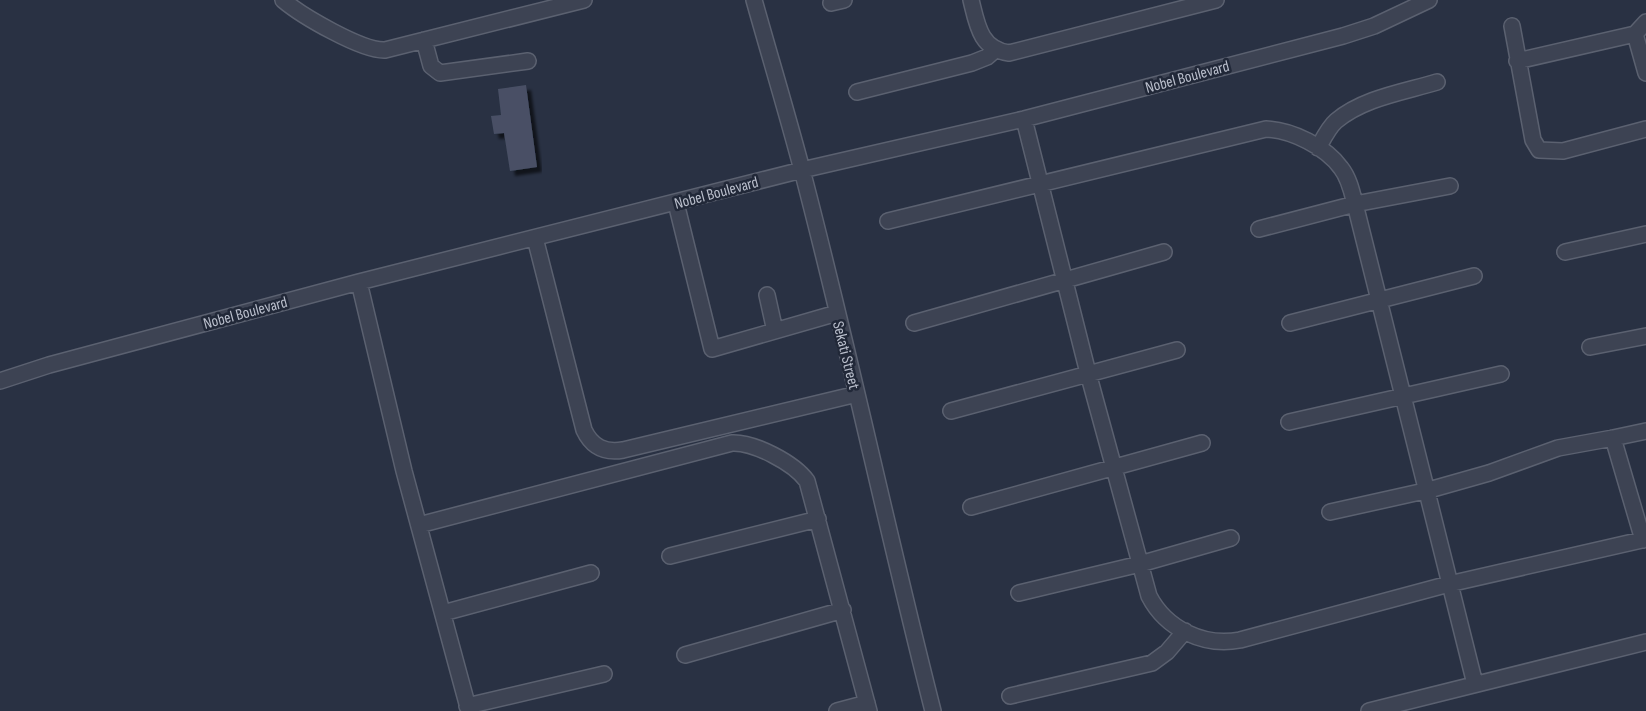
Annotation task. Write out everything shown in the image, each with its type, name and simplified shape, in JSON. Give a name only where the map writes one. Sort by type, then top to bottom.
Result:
[{"type":"street","points":[[283,0],[368,49],[385,50],[584,0]]},
{"type":"street","name":"Sekati Street","points":[[753,0],[802,170],[857,394],[890,542],[933,711]]},
{"type":"street","points":[[971,0],[979,31],[995,50],[1017,52],[1216,0]]},
{"type":"street","name":"Nobel Boulevard","points":[[0,381],[49,365],[359,282],[802,170],[1024,119],[1342,36],[1374,26],[1429,0]]},
{"type":"street","points":[[1517,61],[1635,34],[1646,22]]},
{"type":"street","points":[[1512,26],[1533,140],[1539,150],[1563,151],[1646,129]]},
{"type":"street","points":[[1635,34],[1646,74]]},
{"type":"street","points":[[424,40],[431,66],[440,73],[528,62]]},
{"type":"street","points":[[857,92],[972,63],[987,57],[995,50]]},
{"type":"street","points":[[1318,148],[1334,122],[1364,104],[1437,82]]},
{"type":"street","points":[[1024,119],[1063,279],[1140,564],[1154,606],[1185,632],[1208,642],[1229,642],[1449,584],[1644,540],[1613,438]]},
{"type":"street","points":[[888,221],[1266,129],[1286,132],[1318,148],[1343,170],[1355,204],[1429,490],[1449,584],[1476,684]]},
{"type":"street","points":[[1259,229],[1355,204],[1450,186]]},
{"type":"street","points":[[676,203],[712,349],[837,313]]},
{"type":"street","points":[[1565,252],[1646,234]]},
{"type":"street","points":[[535,238],[584,430],[595,447],[612,452],[623,450],[857,394]]},
{"type":"street","points":[[914,323],[1164,252]]},
{"type":"street","points":[[1290,323],[1474,276]]},
{"type":"street","points":[[359,282],[419,525],[468,709],[604,674]]},
{"type":"street","points":[[767,295],[775,331]]},
{"type":"street","points":[[1590,347],[1646,336]]},
{"type":"street","points":[[951,411],[1177,350]]},
{"type":"street","points":[[1289,422],[1501,374]]},
{"type":"street","points":[[1330,512],[1429,490],[1513,466],[1558,448],[1646,431]]},
{"type":"street","points":[[419,525],[740,442],[759,447],[803,476],[818,519],[868,707],[837,711]]},
{"type":"street","points":[[971,507],[1202,443]]},
{"type":"street","points":[[670,556],[818,519]]},
{"type":"street","points":[[1019,593],[1140,564],[1231,538]]},
{"type":"street","points":[[443,613],[591,573]]},
{"type":"street","points":[[685,655],[843,610]]},
{"type":"street","points":[[1010,696],[1152,663],[1167,652],[1185,632]]},
{"type":"street","points":[[1369,711],[1646,642]]},
{"type":"building","points":[[526,85],[537,167],[510,171],[504,133],[494,134],[491,116],[501,115],[498,89]]}]
